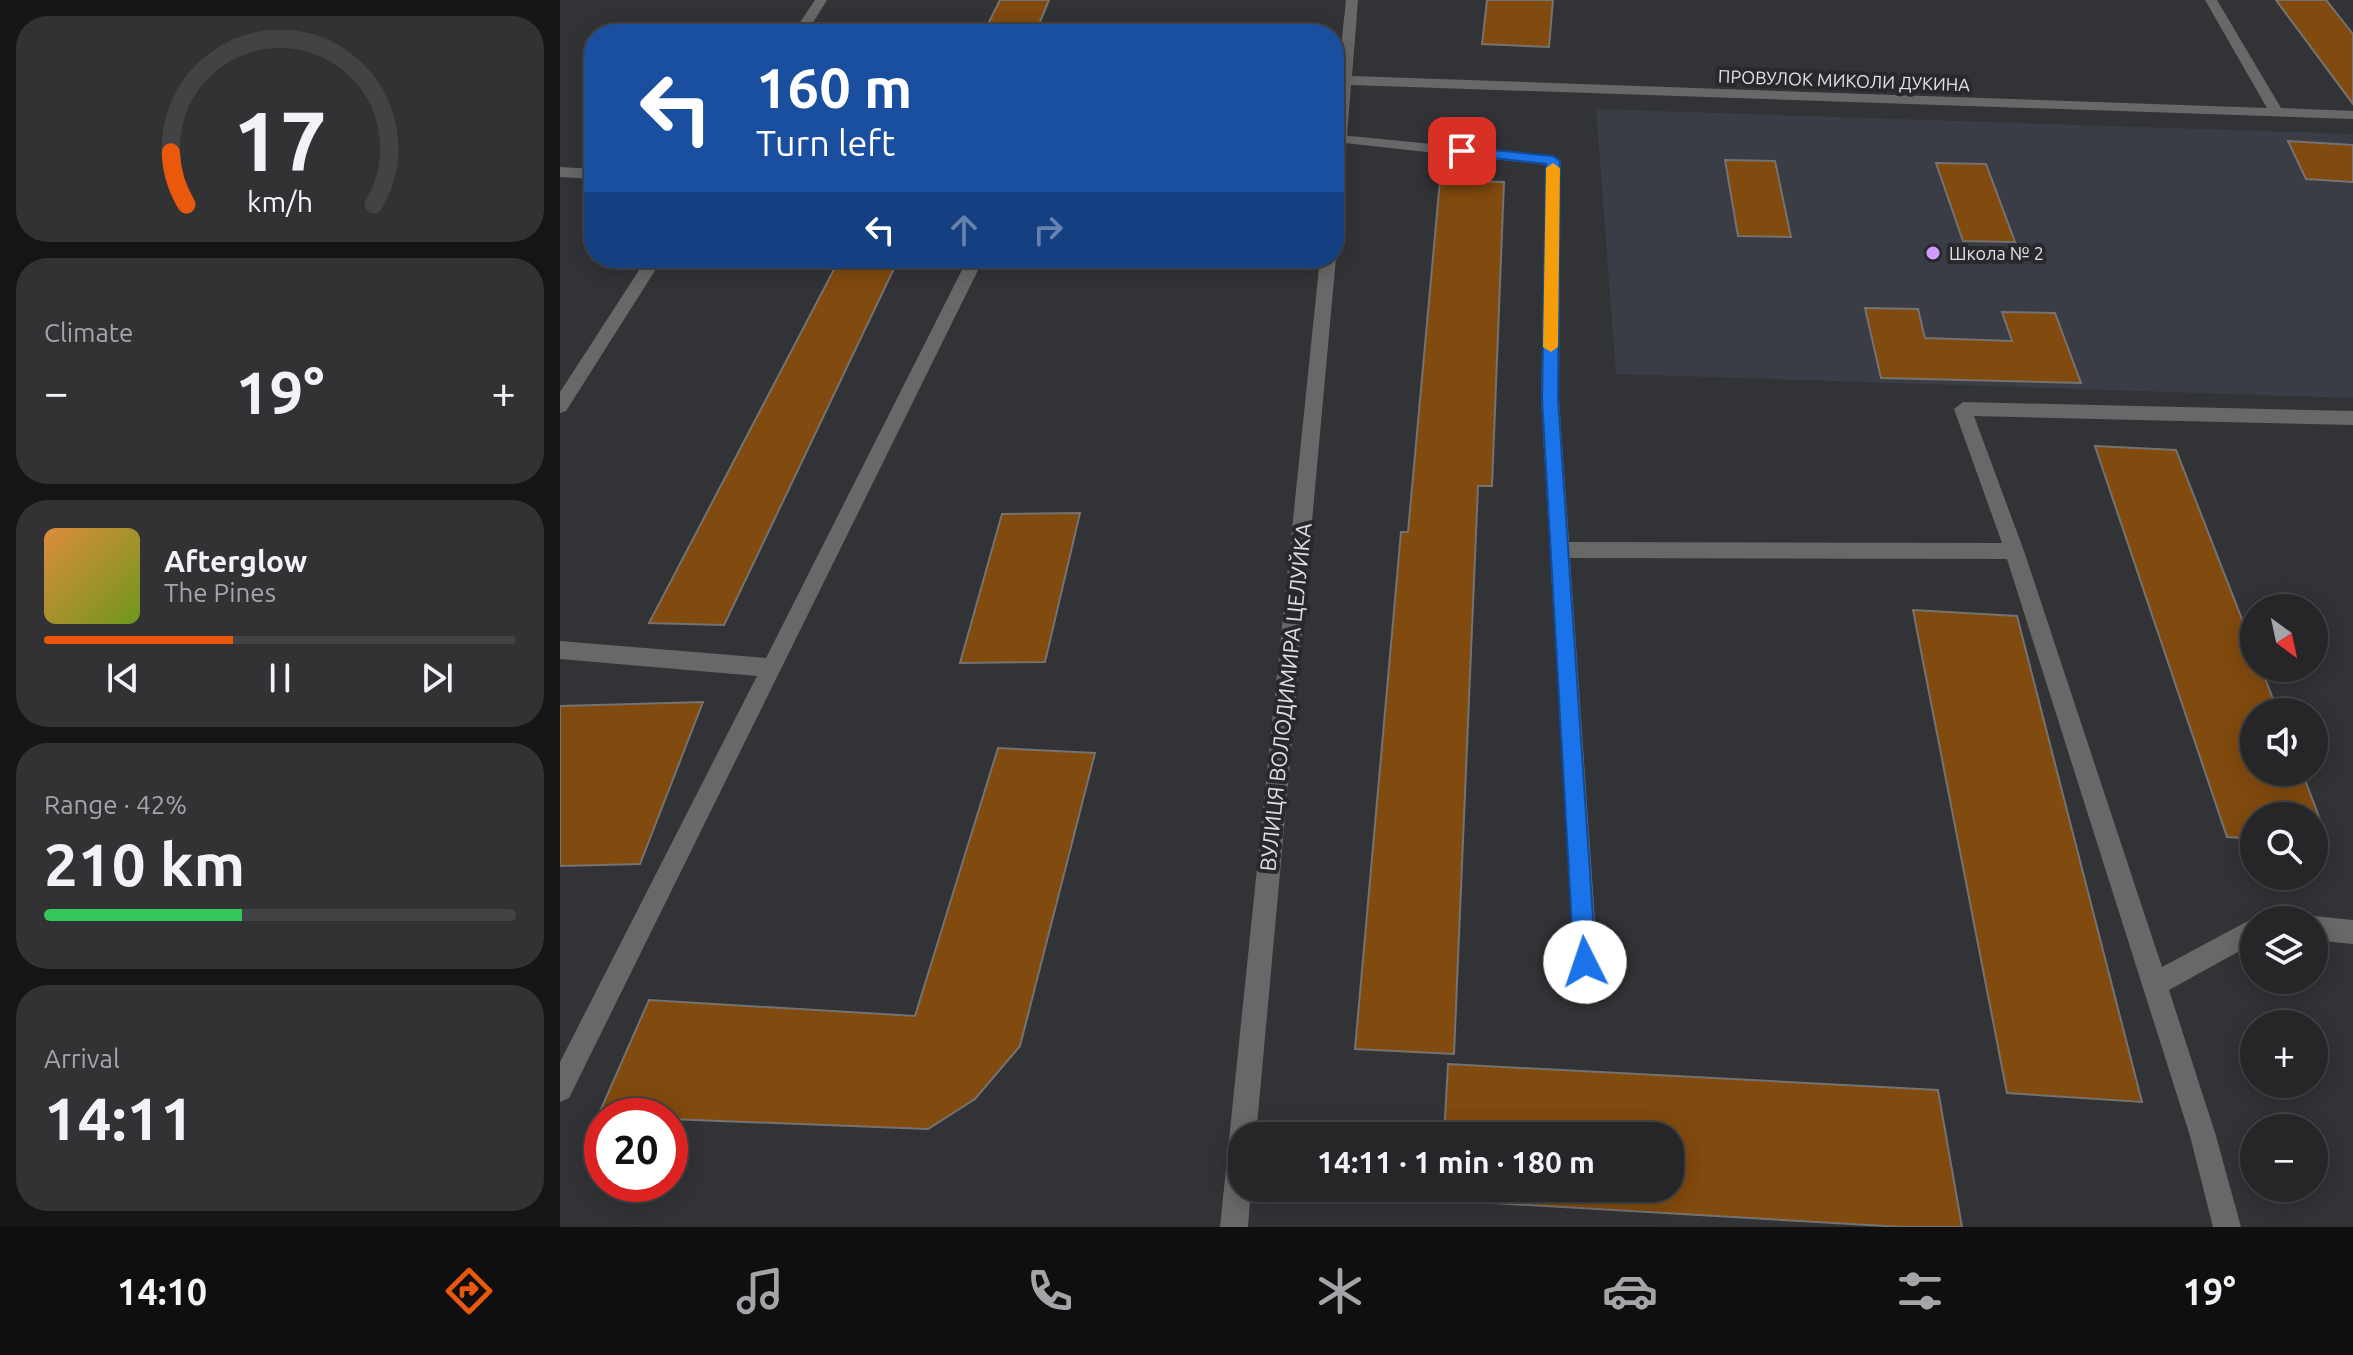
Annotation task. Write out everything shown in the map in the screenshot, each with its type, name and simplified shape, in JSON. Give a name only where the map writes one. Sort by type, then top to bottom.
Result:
[{"type":"street","points":[[805,24],[821,0]]},
{"type":"street","points":[[1344,53],[1352,0]]},
{"type":"street","points":[[2211,0],[2277,113]]},
{"type":"street","name":"ПРОВУЛОК МИКОЛИ ДУКИНА","points":[[1344,80],[2353,115]]},
{"type":"street","points":[[1344,139],[1553,161],[1550,399],[1588,993]]},
{"type":"street","points":[[560,172],[584,173]]},
{"type":"street","points":[[560,406],[649,268]]},
{"type":"street","points":[[560,1089],[971,268]]},
{"type":"street","name":"ВУЛИЦЯ ВОЛОДИМИРА ЦЕЛУЙКА","points":[[1244,1122],[1327,268]]},
{"type":"street","points":[[2227,1227],[2203,1136],[2155,984],[2014,551],[1963,409],[2353,418]]},
{"type":"street","points":[[1558,550],[2014,551]]},
{"type":"street","points":[[560,650],[772,668]]},
{"type":"street","points":[[2328,929],[2353,932]]},
{"type":"street","points":[[2155,984],[2240,938]]},
{"type":"street","points":[[1234,1227],[1236,1202]]},
{"type":"shaded area","name":"Школа № 2","points":[[1596,109],[2353,134],[2353,398],[1616,374]]},
{"type":"building","points":[[1000,0],[1049,0],[1039,24],[988,24]]},
{"type":"building","points":[[1487,0],[1553,0],[1549,47],[1482,44]]},
{"type":"building","points":[[2276,0],[2326,0],[2353,34],[2353,104]]},
{"type":"building","points":[[2288,141],[2353,145],[2353,182],[2306,179]]},
{"type":"building","points":[[1725,160],[1775,161],[1791,237],[1738,236]]},
{"type":"building","points":[[1936,163],[1986,164],[2015,242],[1963,241]]},
{"type":"building","points":[[1440,180],[1504,182],[1492,486],[1478,486],[1454,1054],[1355,1049],[1401,532],[1408,532]]},
{"type":"building","points":[[835,268],[894,268],[724,625],[649,623]]},
{"type":"building","points":[[1865,308],[1918,309],[1925,338],[2012,341],[2002,312],[2055,313],[2081,383],[1881,378]]},
{"type":"building","points":[[2095,446],[2176,450],[2240,614],[2240,682],[2266,682],[2273,698],[2240,698],[2240,786],[2307,786],[2313,802],[2240,802],[2240,838],[2227,837]]},
{"type":"building","points":[[1080,513],[1045,662],[960,663],[1002,514]]},
{"type":"building","points":[[1913,610],[2017,616],[2142,1102],[2007,1093]]},
{"type":"building","points":[[703,702],[640,864],[560,866],[560,706]]},
{"type":"building","points":[[998,748],[1095,753],[1020,1046],[975,1099],[928,1129],[688,1120],[688,1098],[606,1098],[649,1000],[915,1016]]},
{"type":"building","points":[[1448,1064],[1938,1090],[1962,1227],[1902,1227],[1475,1202],[1684,1202],[1684,1122],[1445,1122]]},
{"type":"slow traffic","points":[[1551,347],[1553,168]]},
{"type":"place","name":"Школа № 2","points":[[1933,253]]},
{"type":"route","points":[[1462,151],[1553,161],[1550,399],[1585,962]]}]
